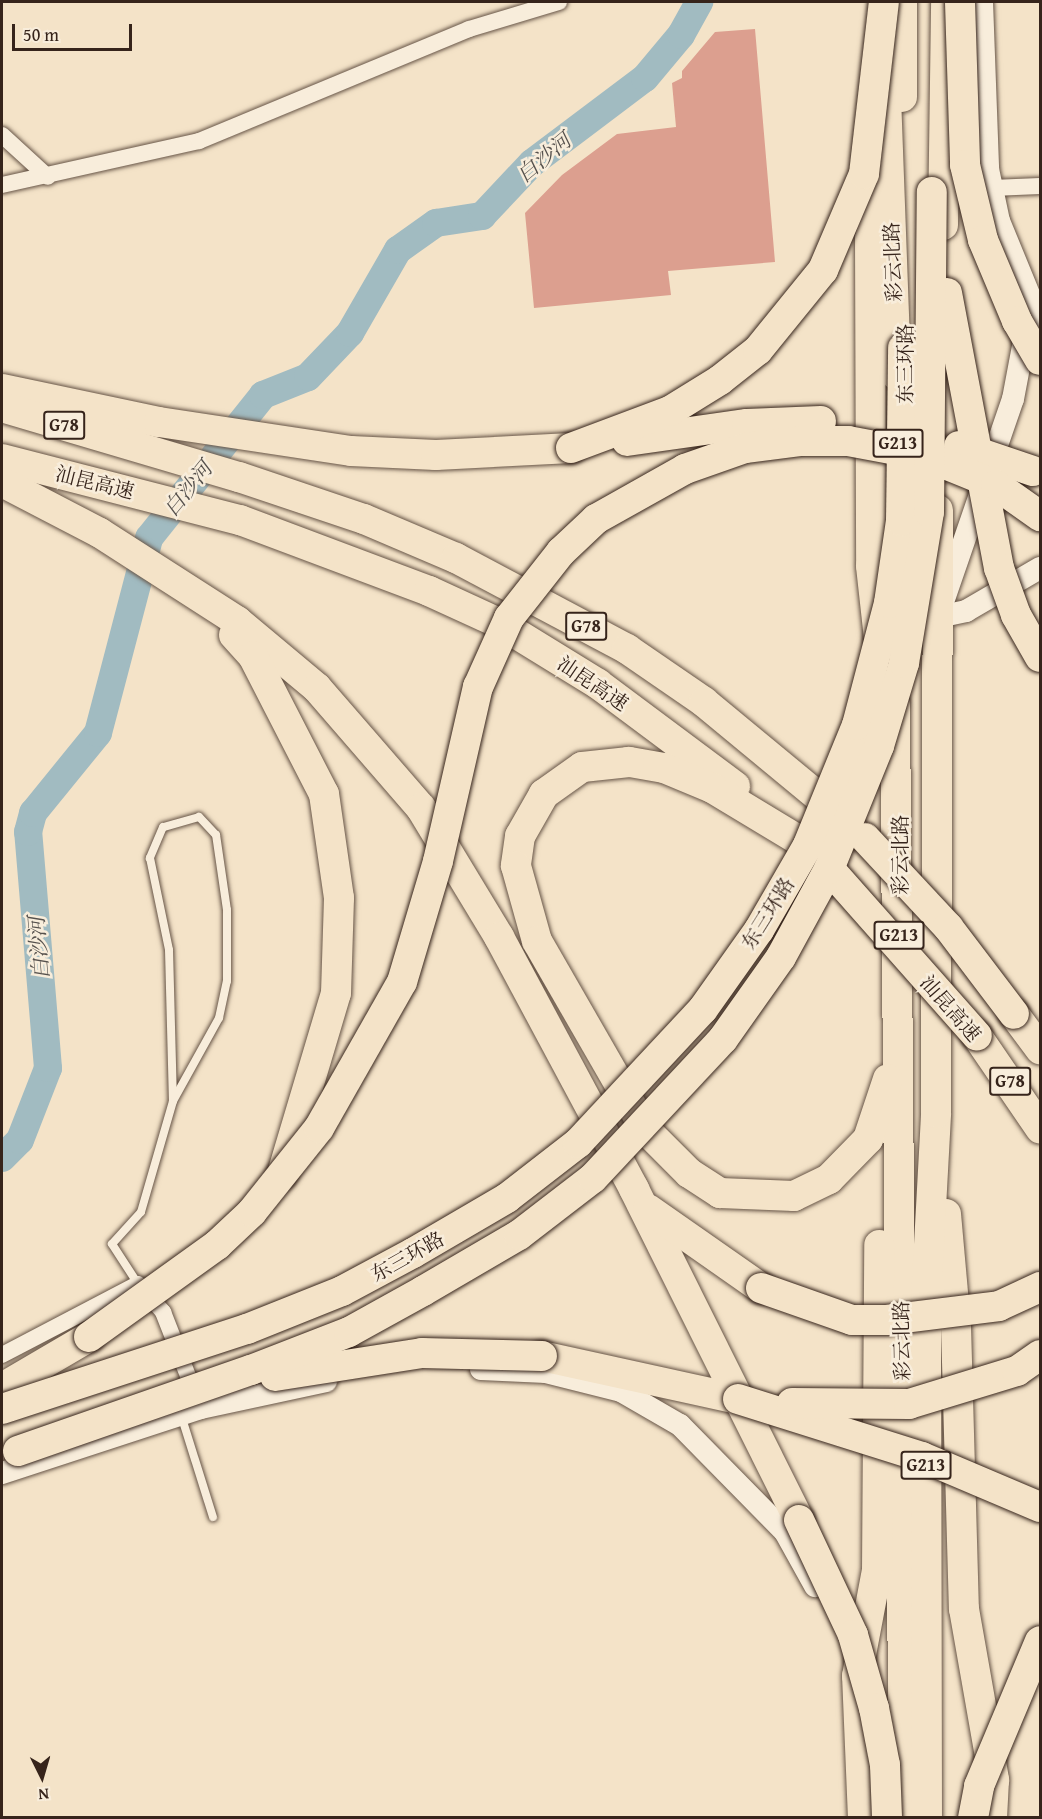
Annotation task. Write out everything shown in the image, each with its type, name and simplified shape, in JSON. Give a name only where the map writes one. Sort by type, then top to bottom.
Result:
[{"type":"highway","name":"彩云北路","points":[[883,2],[900,521],[895,734],[900,835],[895,1056],[904,1818]]},
{"type":"highway","points":[[571,448],[670,411],[720,380],[758,350],[822,270],[864,174],[883,2]]},
{"type":"highway","name":"东三环路","points":[[2,1408],[247,1329],[342,1292],[507,1198],[578,1143],[633,1089],[703,1009],[759,930],[835,786],[889,603],[905,487],[902,2]]},
{"type":"highway","points":[[932,2],[932,192],[984,511],[1016,615],[1041,657]]},
{"type":"highway","name":"彩云北路","points":[[927,1818],[926,1300],[936,1113],[938,617],[946,2]]},
{"type":"highway","points":[[960,2],[965,165],[983,240],[1017,321],[1041,360]]},
{"type":"highway","name":"东三环路","points":[[2,1458],[183,1408],[349,1332],[519,1235],[593,1178],[650,1121],[723,1039],[781,957],[856,806],[889,715],[916,604],[929,501],[932,192]]},
{"type":"highway","points":[[2,389],[159,422],[351,451],[436,455],[571,448],[747,424],[818,420],[939,440],[1041,476]]},
{"type":"highway","name":"G78","points":[[2,407],[265,486],[456,558],[627,649],[704,702],[865,838],[948,927],[1041,1049]]},
{"type":"highway","points":[[2,1388],[98,1331],[217,1245],[281,1176],[319,1128],[402,982],[438,861],[478,687],[509,618],[561,552],[596,519],[685,469],[746,448],[800,441],[848,441],[923,455],[996,485],[1041,516]]},
{"type":"highway","name":"汕昆高速","points":[[2,459],[240,520],[342,556],[499,623],[598,684],[805,844],[977,1036],[1041,1128]]},
{"type":"highway","points":[[2,482],[46,504],[194,590],[317,688],[421,808],[499,937],[641,1204],[799,1520],[853,1635],[871,1697],[885,1765],[886,1818]]},
{"type":"highway","points":[[194,590],[253,656],[324,794],[339,898],[336,993],[281,1176]]},
{"type":"highway","points":[[805,844],[712,788],[664,768],[628,762],[582,767],[544,794],[520,836],[520,897],[537,941],[645,1129],[689,1173],[720,1193],[794,1196],[829,1179],[868,1139],[895,1056]]},
{"type":"highway","points":[[936,1113],[956,1326],[964,1609],[994,1780],[992,1818]]},
{"type":"highway","points":[[863,1818],[857,1676],[877,1570],[879,1237],[897,1136]]},
{"type":"highway","points":[[641,1204],[761,1288],[852,1320],[887,1320],[999,1306],[1041,1287]]},
{"type":"highway","points":[[183,1408],[334,1364],[476,1351],[542,1356],[738,1399],[922,1457],[1041,1507]]},
{"type":"highway","points":[[738,1399],[909,1404],[1017,1371],[1041,1355]]},
{"type":"highway","points":[[973,1818],[979,1786],[1041,1641]]},
{"type":"street","points":[[2,185],[48,177],[199,141],[469,29],[559,2]]},
{"type":"street","name":"G213","points":[[938,617],[1013,399],[1035,312],[992,188],[983,122],[982,2]]},
{"type":"street","points":[[2,135],[48,177]]},
{"type":"street","points":[[992,188],[1041,186]]},
{"type":"street","points":[[1013,399],[1041,374]]},
{"type":"street","points":[[938,617],[966,611],[1041,568]]},
{"type":"street","points":[[2,1355],[138,1284],[163,1312],[183,1408]]},
{"type":"street","points":[[2,1473],[183,1408],[336,1379],[429,1366],[546,1372],[621,1391],[680,1425],[785,1532],[857,1676]]},
{"type":"lane","points":[[138,1284],[112,1244],[141,1212],[173,1101],[219,1018],[227,981],[227,910],[216,835],[199,818],[163,827],[150,858],[170,950],[173,1101]]},
{"type":"lane","points":[[183,1408],[213,1517]]},
{"type":"building","points":[[755,29],[775,262],[668,271],[671,295],[534,308],[525,213],[562,175],[617,134],[676,127],[672,83],[682,78],[682,71],[715,32]]},
{"type":"waterway","name":"白沙河","points":[[2,1158],[20,1140],[48,1068],[28,832],[33,813],[98,733],[149,538],[263,395],[308,377],[350,333],[398,250],[436,223],[482,216],[532,163],[645,78],[681,35],[699,2]]}]
